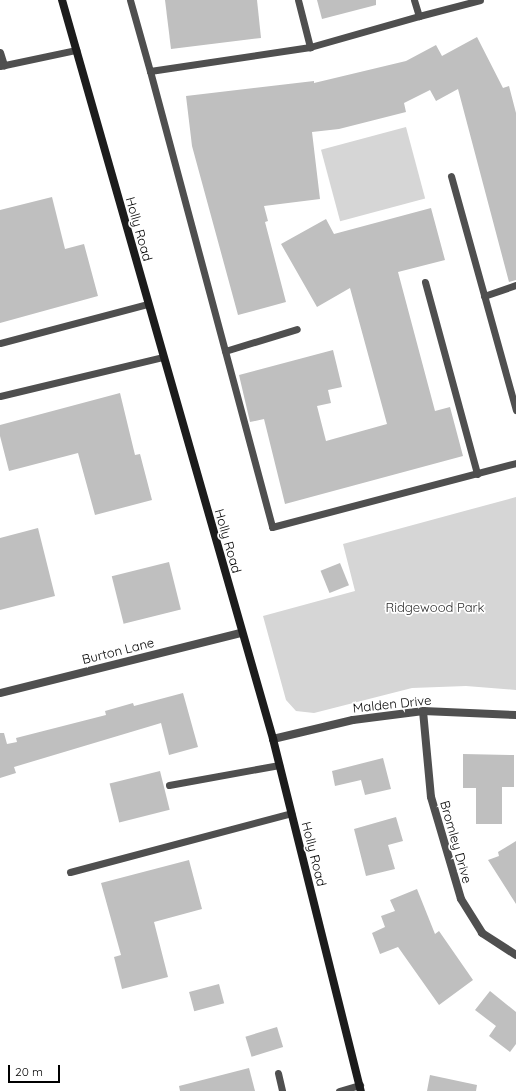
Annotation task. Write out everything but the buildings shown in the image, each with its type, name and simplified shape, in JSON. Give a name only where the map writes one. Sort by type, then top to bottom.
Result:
[{"type":"main road","name":"Holly Road","points":[[62,0],[241,633],[273,739],[360,1088]]},
{"type":"street","name":"Burton Lane","points":[[0,693],[241,633]]},
{"type":"street","name":"Malden Drive","points":[[273,739],[353,720],[423,711],[516,715]]},
{"type":"street","name":"Bromley Drive","points":[[423,711],[431,797],[460,899],[482,933],[516,955]]},
{"type":"lane","points":[[130,0],[272,527],[516,463]]},
{"type":"lane","points":[[298,0],[310,47]]},
{"type":"lane","points":[[414,0],[419,16]]},
{"type":"lane","points":[[150,71],[310,47],[480,0]]},
{"type":"lane","points":[[0,52],[2,65],[76,50]]},
{"type":"lane","points":[[451,176],[516,410]]},
{"type":"lane","points":[[425,282],[477,474]]},
{"type":"lane","points":[[484,296],[516,285]]},
{"type":"lane","points":[[0,343],[148,304]]},
{"type":"lane","points":[[225,351],[297,329]]},
{"type":"lane","points":[[0,396],[163,357]]},
{"type":"lane","points":[[169,785],[279,764]]},
{"type":"lane","points":[[70,872],[291,812]]},
{"type":"lane","points":[[278,1073],[282,1091]]},
{"type":"lane","points":[[339,1091],[360,1088]]},
{"type":"green space","points":[[406,127],[425,198],[340,221],[321,150]]},
{"type":"green space","name":"Ridgewood Park","points":[[516,497],[516,690],[466,686],[412,688],[314,713],[296,711],[286,700],[263,616],[355,591],[343,544]]}]
